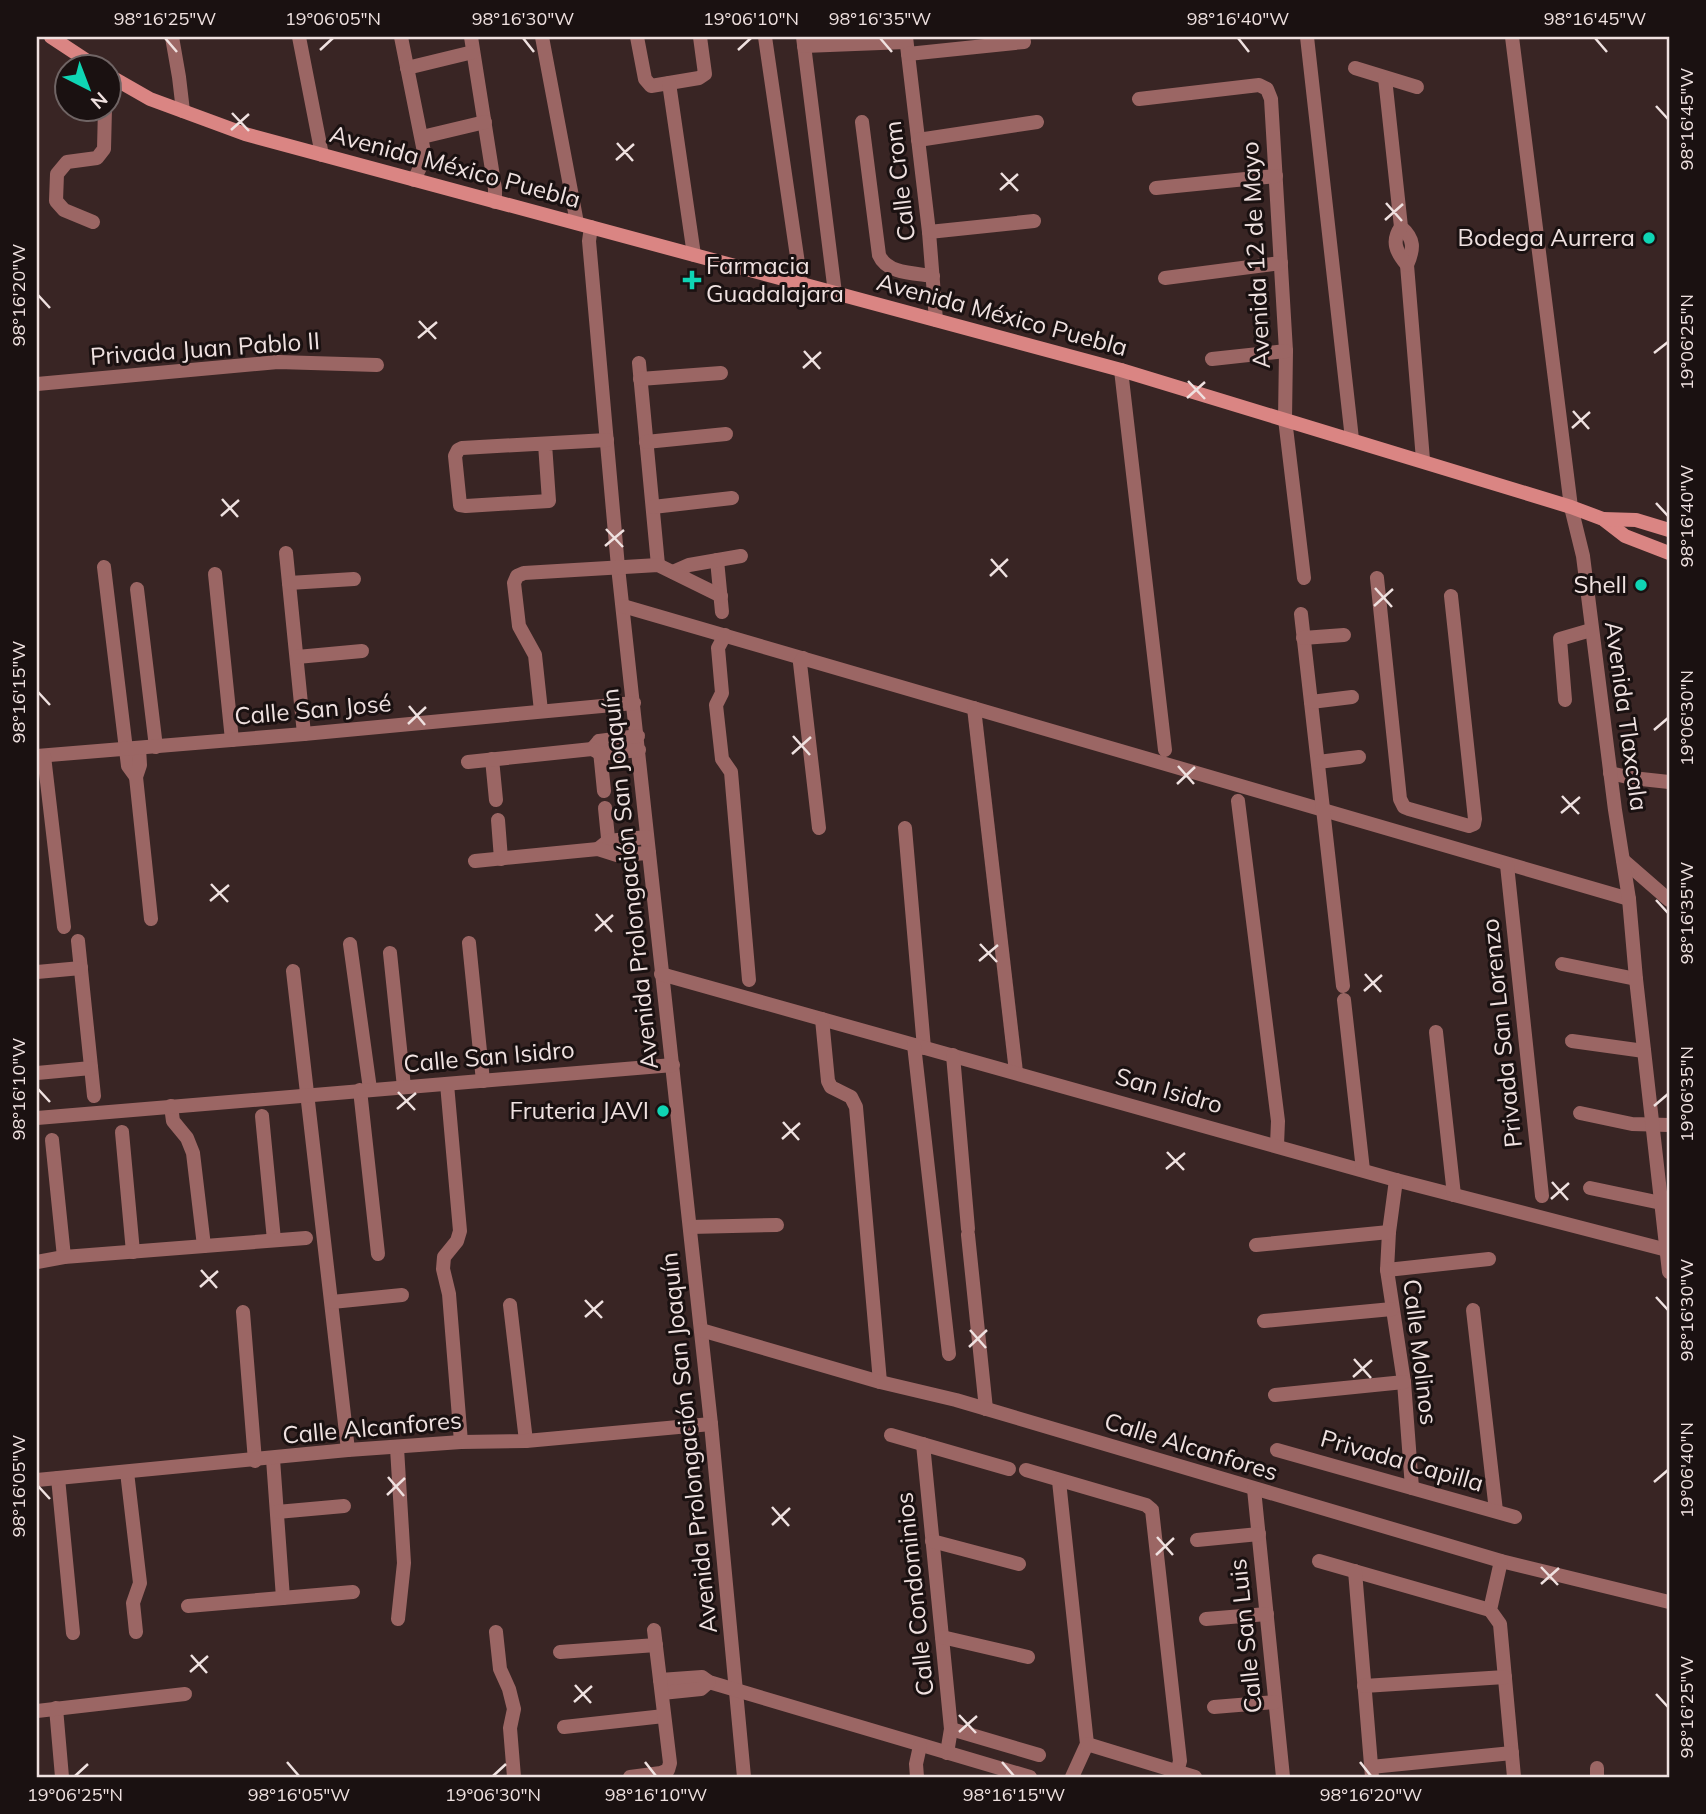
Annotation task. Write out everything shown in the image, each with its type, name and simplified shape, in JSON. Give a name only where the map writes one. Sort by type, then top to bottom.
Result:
[{"type":"main road","points":[[51,37],[74,52]]},
{"type":"main road","name":"Avenida México Puebla","points":[[122,83],[150,99],[245,134],[1121,370],[1423,460],[1468,477],[1603,519],[1625,536],[1669,553]]},
{"type":"main road","name":"Avenida México Puebla","points":[[1603,519],[1636,520],[1669,530]]},
{"type":"street","points":[[172,37],[183,111]]},
{"type":"street","points":[[299,37],[322,155]]},
{"type":"street","points":[[401,37],[425,157],[414,180]]},
{"type":"street","name":"Avenida Prolongación San Joaquín","points":[[542,37],[589,241],[618,567],[711,1424],[744,1777]]},
{"type":"street","points":[[638,37],[647,85],[651,86],[699,78],[705,74],[700,37]]},
{"type":"street","points":[[765,37],[801,284]]},
{"type":"street","points":[[1307,37],[1352,439]]},
{"type":"street","name":"Avenida Tlaxcala","points":[[1512,37],[1571,507],[1583,556],[1629,899],[1669,1272]]},
{"type":"street","points":[[835,293],[803,41],[907,44],[1024,42]]},
{"type":"street","points":[[407,68],[472,44],[495,202]]},
{"type":"street","name":"Calle Crom","points":[[907,44],[929,232],[936,320]]},
{"type":"street","points":[[1355,68],[1417,88]]},
{"type":"street","points":[[1385,78],[1401,227],[1395,235],[1395,247],[1407,265],[1423,460]]},
{"type":"street","points":[[669,83],[694,255]]},
{"type":"street","name":"Avenida 12 de Mayo","points":[[1139,99],[1259,86],[1267,89],[1271,99],[1286,351],[1285,419],[1304,578]]},
{"type":"street","points":[[93,222],[64,210],[56,201],[57,174],[67,162],[97,158],[104,149],[105,122]]},
{"type":"street","points":[[422,137],[485,122]]},
{"type":"street","points":[[862,122],[879,255],[883,264],[892,269],[933,276]]},
{"type":"street","points":[[918,140],[1037,122]]},
{"type":"street","points":[[1156,188],[1276,176]]},
{"type":"street","points":[[929,232],[1034,221]]},
{"type":"street","points":[[1165,278],[1281,263]]},
{"type":"street","points":[[1212,359],[1286,351]]},
{"type":"street","name":"Privada Juan Pablo II","points":[[37,384],[278,362],[377,365]]},
{"type":"street","points":[[639,363],[658,565]]},
{"type":"street","points":[[1121,370],[1165,750]]},
{"type":"street","points":[[640,379],[721,373]]},
{"type":"street","points":[[646,442],[726,434]]},
{"type":"street","points":[[545,444],[549,501],[460,505],[455,456],[462,448],[607,440]]},
{"type":"street","points":[[653,506],[732,498]]},
{"type":"street","points":[[286,553],[304,734]]},
{"type":"street","points":[[673,572],[689,565],[741,556]]},
{"type":"street","points":[[717,560],[722,612]]},
{"type":"street","points":[[541,712],[535,655],[519,626],[514,583],[517,576],[524,573],[658,565],[721,596]]},
{"type":"street","points":[[104,567],[132,749],[140,765],[136,777],[151,919]]},
{"type":"street","points":[[215,574],[232,740]]},
{"type":"street","points":[[289,583],[354,579]]},
{"type":"street","points":[[1377,579],[1400,799],[1404,807],[1409,809],[1469,826],[1474,824],[1475,819],[1451,596]]},
{"type":"street","points":[[137,589],[156,747]]},
{"type":"street","points":[[623,606],[1629,899]]},
{"type":"street","points":[[1301,614],[1363,1170]]},
{"type":"street","points":[[1565,700],[1560,639],[1591,630]]},
{"type":"street","points":[[725,635],[718,648],[722,693],[716,705],[722,759],[731,772],[749,979]]},
{"type":"street","points":[[1304,638],[1344,635]]},
{"type":"street","points":[[297,657],[362,651]]},
{"type":"street","points":[[803,658],[800,663],[819,828]]},
{"type":"street","points":[[1311,702],[1352,696]]},
{"type":"street","name":"Calle San José","points":[[40,756],[634,703]]},
{"type":"street","points":[[974,708],[1016,1072]]},
{"type":"street","points":[[468,762],[638,743]]},
{"type":"street","points":[[597,748],[604,791]]},
{"type":"street","points":[[40,756],[64,927]]},
{"type":"street","points":[[1318,762],[1359,757]]},
{"type":"street","points":[[492,759],[496,800]]},
{"type":"street","points":[[1610,773],[1669,782]]},
{"type":"street","points":[[1238,801],[1278,1121],[1277,1145]]},
{"type":"street","points":[[605,808],[605,848]]},
{"type":"street","points":[[1437,843],[1442,819]]},
{"type":"street","points":[[498,820],[501,859]]},
{"type":"street","points":[[905,828],[919,1047],[949,1354]]},
{"type":"street","points":[[475,861],[605,848],[647,837]]},
{"type":"street","points":[[605,848],[649,853]]},
{"type":"street","points":[[1623,860],[1669,900]]},
{"type":"street","name":"Privada San Lorenzo","points":[[1507,865],[1542,1196]]},
{"type":"street","points":[[78,941],[94,1096]]},
{"type":"street","points":[[469,943],[483,1081]]},
{"type":"street","points":[[350,944],[379,1254]]},
{"type":"street","points":[[390,953],[404,1087]]},
{"type":"street","points":[[1562,964],[1636,979]]},
{"type":"street","points":[[37,972],[81,968]]},
{"type":"street","points":[[293,971],[348,1450]]},
{"type":"street","name":"San Isidro","points":[[661,974],[1396,1180],[1667,1250]]},
{"type":"street","points":[[822,1019],[828,1081],[831,1087],[851,1097],[856,1107],[880,1382]]},
{"type":"street","points":[[1436,1032],[1454,1195]]},
{"type":"street","points":[[1572,1041],[1644,1051]]},
{"type":"street","points":[[953,1055],[986,1409]]},
{"type":"street","name":"Calle San Isidro","points":[[37,1118],[673,1065]]},
{"type":"street","points":[[37,1073],[91,1069]]},
{"type":"street","points":[[447,1084],[460,1231],[457,1241],[444,1257],[443,1269],[449,1294],[461,1443]]},
{"type":"street","points":[[178,1105],[193,1153],[204,1246]]},
{"type":"street","points":[[1580,1113],[1653,1126],[1669,1125]]},
{"type":"street","points":[[262,1116],[274,1240]]},
{"type":"street","points":[[122,1132],[133,1252]]},
{"type":"street","points":[[52,1140],[64,1257]]},
{"type":"street","name":"Calle Molinos","points":[[1396,1180],[1387,1270],[1404,1382],[1412,1488]]},
{"type":"street","points":[[1590,1188],[1661,1203]]},
{"type":"street","points":[[690,1227],[778,1224]]},
{"type":"street","points":[[1256,1245],[1389,1233]]},
{"type":"street","points":[[37,1262],[64,1257],[306,1238]]},
{"type":"street","points":[[1387,1270],[1489,1259]]},
{"type":"street","points":[[332,1302],[402,1295]]},
{"type":"street","points":[[510,1305],[526,1441]]},
{"type":"street","points":[[1264,1321],[1392,1309]]},
{"type":"street","points":[[1473,1310],[1496,1511]]},
{"type":"street","points":[[243,1312],[255,1461]]},
{"type":"street","name":"Calle Alcanfores","points":[[701,1330],[880,1382],[986,1409],[1501,1561],[1669,1602]]},
{"type":"street","points":[[1275,1395],[1404,1382]]},
{"type":"street","name":"Calle Alcanfores","points":[[37,1480],[348,1450],[526,1441],[711,1424]]},
{"type":"street","points":[[891,1435],[1009,1469]]},
{"type":"street","name":"Calle Condominios","points":[[923,1444],[949,1741]]},
{"type":"street","points":[[397,1448],[404,1563],[398,1619]]},
{"type":"street","name":"Privada Capilla","points":[[1277,1450],[1515,1517]]},
{"type":"street","points":[[273,1459],[284,1598]]},
{"type":"street","points":[[1026,1470],[1146,1505],[1152,1510],[1180,1760],[1177,1772]]},
{"type":"street","points":[[127,1472],[140,1583],[133,1603],[136,1632]]},
{"type":"street","points":[[58,1478],[73,1633]]},
{"type":"street","points":[[1059,1481],[1087,1744],[1072,1777]]},
{"type":"street","name":"Calle San Luis","points":[[1254,1489],[1283,1777]]},
{"type":"street","points":[[277,1512],[344,1506]]},
{"type":"street","points":[[1197,1540],[1259,1534]]},
{"type":"street","points":[[932,1541],[1019,1564]]},
{"type":"street","points":[[1320,1561],[1490,1610],[1500,1624],[1514,1777]]},
{"type":"street","points":[[1490,1610],[1501,1561]]},
{"type":"street","points":[[1355,1571],[1371,1772],[1512,1753]]},
{"type":"street","points":[[188,1606],[353,1592]]},
{"type":"street","points":[[1206,1619],[1267,1614]]},
{"type":"street","points":[[630,1777],[661,1773],[668,1770],[670,1763],[654,1630]]},
{"type":"street","points":[[496,1632],[500,1669],[514,1709],[510,1728],[514,1777]]},
{"type":"street","points":[[942,1637],[1028,1657]]},
{"type":"street","points":[[560,1652],[656,1645]]},
{"type":"street","points":[[1364,1686],[1504,1677]]},
{"type":"street","points":[[661,1686],[701,1689],[709,1682],[920,1746],[949,1741],[1039,1755]]},
{"type":"street","points":[[37,1711],[185,1694]]},
{"type":"street","points":[[1214,1707],[1275,1702]]},
{"type":"street","points":[[56,1708],[62,1777]]},
{"type":"street","points":[[564,1727],[664,1716]]},
{"type":"street","points":[[949,1741],[1030,1777]]},
{"type":"street","points":[[1087,1744],[1195,1777]]},
{"type":"street","points":[[917,1777],[916,1764],[920,1746]]},
{"type":"place","name":"Bodega Aurrera","points":[[1649,238]]},
{"type":"place","name":"Farmacia Guadalajara","points":[[692,280]]},
{"type":"place","name":"Shell","points":[[1641,585]]},
{"type":"place","name":"Fruteria JAVI","points":[[663,1111]]}]
